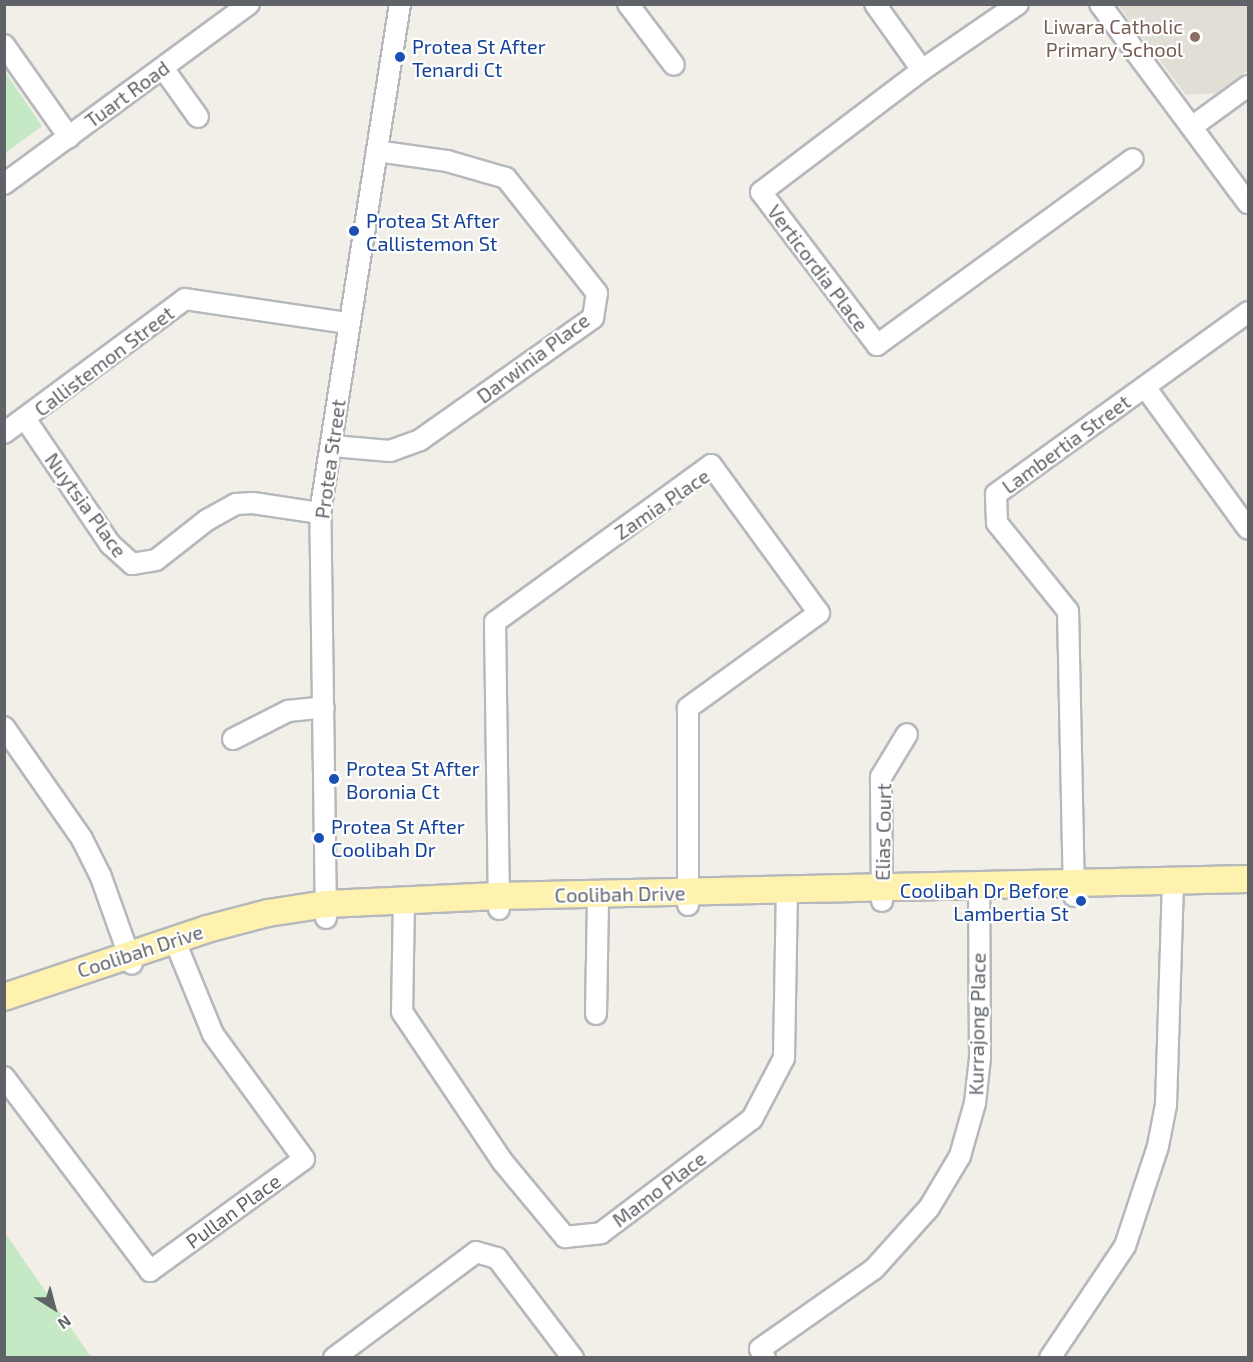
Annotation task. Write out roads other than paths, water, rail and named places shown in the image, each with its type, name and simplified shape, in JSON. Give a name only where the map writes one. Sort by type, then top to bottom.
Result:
[{"type":"main road","name":"Coolibah Drive","points":[[4,997],[176,945],[327,911],[598,900],[1173,887],[1248,879]]},
{"type":"main road","name":"Coolibah Drive","points":[[1173,887],[1248,891]]},
{"type":"main road","name":"Coolibah Drive","points":[[4,1009],[130,959]]},
{"type":"street","name":"Tuart Road","points":[[4,184],[249,4]]},
{"type":"street","name":"Protea Street","points":[[327,911],[320,513],[333,446],[348,323],[400,4]]},
{"type":"street","points":[[628,4],[674,65]]},
{"type":"street","points":[[875,4],[922,70]]},
{"type":"street","name":"Verticordia Place","points":[[1018,4],[922,70],[761,192],[877,345],[1133,159]]},
{"type":"street","points":[[1100,4],[1193,126],[1248,203]]},
{"type":"street","points":[[4,45],[69,137]]},
{"type":"street","points":[[163,68],[198,117]]},
{"type":"street","points":[[1193,126],[1248,86]]},
{"type":"street","name":"Darwinia Place","points":[[333,446],[390,451],[420,441],[593,318],[597,293],[506,178],[447,161],[377,151]]},
{"type":"street","name":"Callistemon Street","points":[[4,433],[26,420],[184,299],[348,323]]},
{"type":"street","name":"Lambertia Street","points":[[1073,890],[1068,611],[997,523],[996,494],[1248,312]]},
{"type":"street","points":[[1145,387],[1248,529]]},
{"type":"street","name":"Nuytsia Place","points":[[26,420],[110,544],[132,564],[156,560],[207,520],[236,504],[254,502],[320,513]]},
{"type":"street","name":"Zamia Place","points":[[499,903],[495,622],[711,465],[819,613],[688,708],[689,898]]},
{"type":"street","points":[[233,739],[288,711],[324,707]]},
{"type":"street","points":[[4,727],[82,839],[101,877],[130,959]]},
{"type":"street","name":"Elias Court","points":[[882,895],[881,777],[907,734]]},
{"type":"street","points":[[1050,1358],[1125,1246],[1158,1146],[1166,1105],[1173,887]]},
{"type":"street","name":"Kurrajong Place","points":[[765,1358],[760,1349],[874,1269],[929,1208],[960,1156],[975,1103],[980,1058],[979,892]]},
{"type":"street","name":"Mamo Place","points":[[404,907],[402,1012],[502,1161],[565,1237],[601,1233],[752,1119],[784,1058],[787,896]]},
{"type":"street","points":[[596,1014],[598,900]]},
{"type":"street","name":"Pullan Place","points":[[4,1077],[150,1271],[304,1159],[213,1034],[176,945]]},
{"type":"street","points":[[334,1358],[476,1252],[497,1258],[573,1358]]},
{"type":"place","name":"Liwara Catholic Primary School","points":[[1195,37]]},
{"type":"place","name":"Protea St After Tenardi Ct","points":[[400,57]]},
{"type":"place","name":"Protea St After Callistemon St","points":[[354,231]]},
{"type":"place","name":"Protea St After Boronia Ct","points":[[334,779]]},
{"type":"place","name":"Protea St After Coolibah Dr","points":[[319,838]]},
{"type":"place","name":"Coolibah Dr Before Lambertia St","points":[[1081,901]]}]
